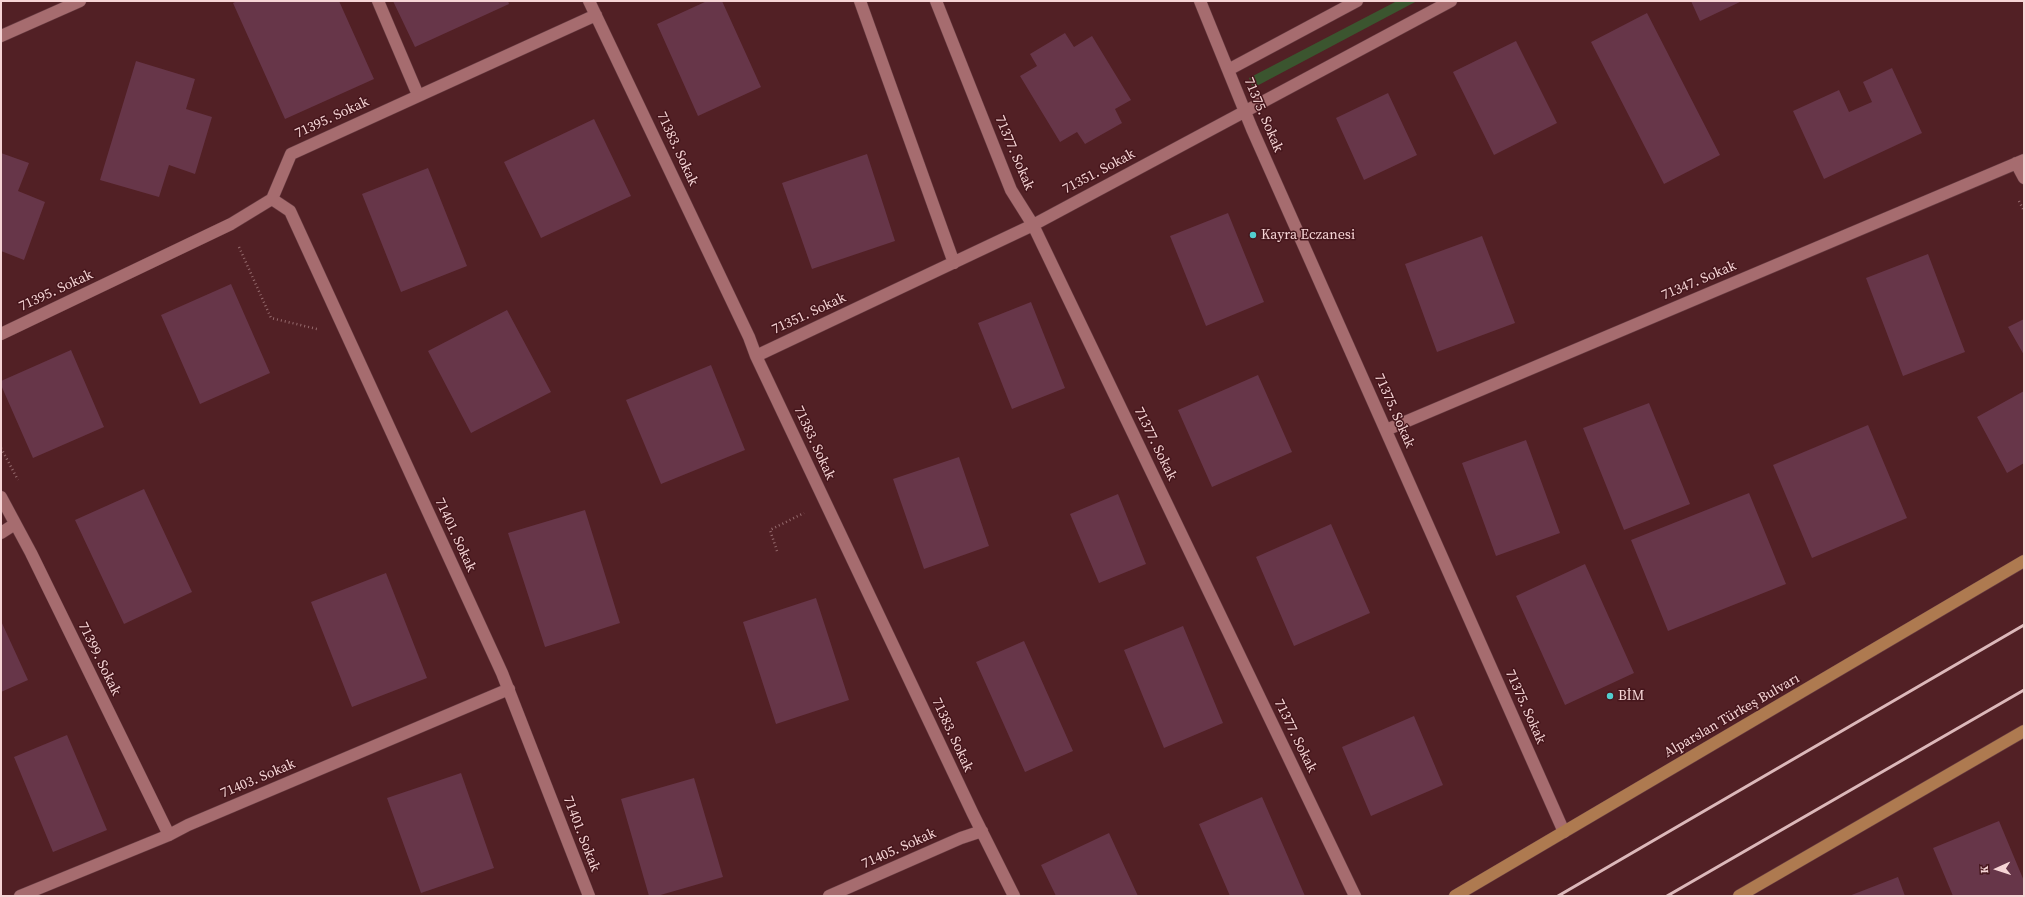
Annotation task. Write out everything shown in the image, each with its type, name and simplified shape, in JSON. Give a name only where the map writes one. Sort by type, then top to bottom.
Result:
[{"type":"main road","name":"Alparslan Türkeş Bulvarı","points":[[1454,896],[2024,561]]},
{"type":"main road","points":[[1739,896],[2024,731]]},
{"type":"street","points":[[1,36],[80,1]]},
{"type":"street","points":[[378,1],[418,95]]},
{"type":"street","name":"71383. Sokak","points":[[589,1],[749,337],[756,356],[1014,896]]},
{"type":"street","points":[[860,1],[954,263]]},
{"type":"street","name":"71377. Sokak","points":[[936,1],[1011,190],[1033,225],[1355,896]]},
{"type":"street","name":"71375. Sokak","points":[[1200,1],[1244,110],[1564,832]]},
{"type":"street","points":[[1228,70],[1357,1]]},
{"type":"street","name":"71351. Sokak","points":[[756,356],[1033,225],[1244,110],[1451,1]]},
{"type":"street","name":"71395. Sokak","points":[[1,334],[231,224],[272,200],[291,154],[596,15]]},
{"type":"street","points":[[2020,161],[2024,178]]},
{"type":"street","name":"71347. Sokak","points":[[1386,430],[2020,161]]},
{"type":"street","name":"71401. Sokak","points":[[272,200],[290,211],[509,689],[589,896]]},
{"type":"street","name":"71399. Sokak","points":[[1,497],[169,835]]},
{"type":"street","points":[[1,533],[15,524]]},
{"type":"street","name":"71403. Sokak","points":[[20,896],[169,835],[196,822],[509,689]]},
{"type":"street","name":"71405. Sokak","points":[[829,896],[961,838],[982,831]]},
{"type":"path","points":[[232,250],[239,246],[271,318],[322,330]]},
{"type":"path","points":[[777,551],[770,530],[810,510]]},
{"type":"green space","points":[[1397,1],[1417,1],[1253,88],[1249,78]]},
{"type":"building","points":[[237,1],[339,1],[374,79],[285,119],[233,3]]},
{"type":"building","points":[[393,1],[508,1],[509,4],[415,47]]},
{"type":"building","points":[[707,1],[722,1],[761,87],[698,116],[657,24]]},
{"type":"building","points":[[1691,1],[1742,1],[1700,21]]},
{"type":"building","points":[[1647,13],[1720,155],[1664,184],[1591,42]]},
{"type":"building","points":[[1065,33],[1074,47],[1092,36],[1131,100],[1115,109],[1122,123],[1085,144],[1077,132],[1060,142],[1020,76],[1037,66],[1030,54]]},
{"type":"building","points":[[1516,41],[1557,123],[1494,155],[1453,72]]},
{"type":"building","points":[[136,61],[195,79],[186,109],[212,117],[195,174],[169,165],[159,197],[100,180]]},
{"type":"building","points":[[1892,68],[1922,133],[1824,179],[1793,111],[1839,90],[1849,112],[1872,102],[1863,82]]},
{"type":"building","points":[[1388,93],[1417,155],[1364,180],[1336,118]]},
{"type":"building","points":[[594,119],[631,196],[541,238],[504,162]]},
{"type":"building","points":[[1,153],[29,163],[18,191],[45,202],[24,260],[1,251]]},
{"type":"building","points":[[867,154],[895,241],[812,269],[782,183]]},
{"type":"building","points":[[428,168],[467,266],[401,292],[362,194]]},
{"type":"building","points":[[1228,213],[1264,302],[1206,326],[1170,236]]},
{"type":"building","points":[[1482,236],[1515,323],[1437,352],[1405,264]]},
{"type":"building","points":[[1928,254],[1965,352],[1903,376],[1866,278]]},
{"type":"building","points":[[231,284],[270,373],[200,404],[161,315]]},
{"type":"building","points":[[1031,302],[1065,388],[1012,409],[978,323]]},
{"type":"building","points":[[507,310],[551,392],[471,433],[428,351]]},
{"type":"building","points":[[2024,319],[2024,355],[2008,327]]},
{"type":"building","points":[[71,350],[104,427],[33,458],[1,385],[1,381]]},
{"type":"building","points":[[711,365],[745,450],[661,484],[626,400]]},
{"type":"building","points":[[1258,375],[1292,452],[1212,487],[1178,410]]},
{"type":"building","points":[[2024,391],[2024,463],[2007,473],[1977,417]]},
{"type":"building","points":[[1649,403],[1690,504],[1624,530],[1583,428]]},
{"type":"building","points":[[1868,425],[1907,518],[1812,558],[1773,465]]},
{"type":"building","points":[[1526,440],[1560,533],[1496,556],[1462,463]]},
{"type":"building","points":[[959,457],[989,546],[924,569],[893,479]]},
{"type":"building","points":[[144,489],[192,592],[124,624],[75,520]]},
{"type":"building","points":[[1749,493],[1786,584],[1668,631],[1631,540]]},
{"type":"building","points":[[1118,494],[1146,564],[1099,583],[1070,514]]},
{"type":"building","points":[[585,510],[620,623],[545,647],[508,533]]},
{"type":"building","points":[[1331,524],[1370,613],[1294,646],[1256,557]]},
{"type":"building","points":[[1585,564],[1634,673],[1565,705],[1516,596]]},
{"type":"building","points":[[386,573],[427,678],[352,707],[311,602]]},
{"type":"building","points":[[816,598],[849,700],[776,724],[743,622]]},
{"type":"building","points":[[1,621],[28,680],[1,692]]},
{"type":"building","points":[[1183,626],[1223,723],[1164,748],[1124,650]]},
{"type":"building","points":[[1024,641],[1073,751],[1025,772],[976,662]]},
{"type":"building","points":[[1414,716],[1443,785],[1371,816],[1342,747]]},
{"type":"building","points":[[67,735],[107,830],[53,852],[14,757]]},
{"type":"building","points":[[461,773],[494,868],[421,893],[387,798]]},
{"type":"building","points":[[694,778],[723,877],[657,896],[649,896],[621,799]]},
{"type":"building","points":[[1262,797],[1305,896],[1230,896],[1199,824]]},
{"type":"building","points":[[1999,821],[2024,881],[2024,896],[1953,896],[1933,848]]},
{"type":"building","points":[[1109,833],[1138,896],[1056,896],[1041,865]]},
{"type":"building","points":[[1898,877],[1905,896],[1849,896]]},
{"type":"railway","points":[[1558,896],[2024,625]]},
{"type":"railway","points":[[1667,896],[2024,690]]},
{"type":"place","name":"Kayra Eczanesi","points":[[1253,235]]},
{"type":"place","name":"BİM","points":[[1610,696]]}]
